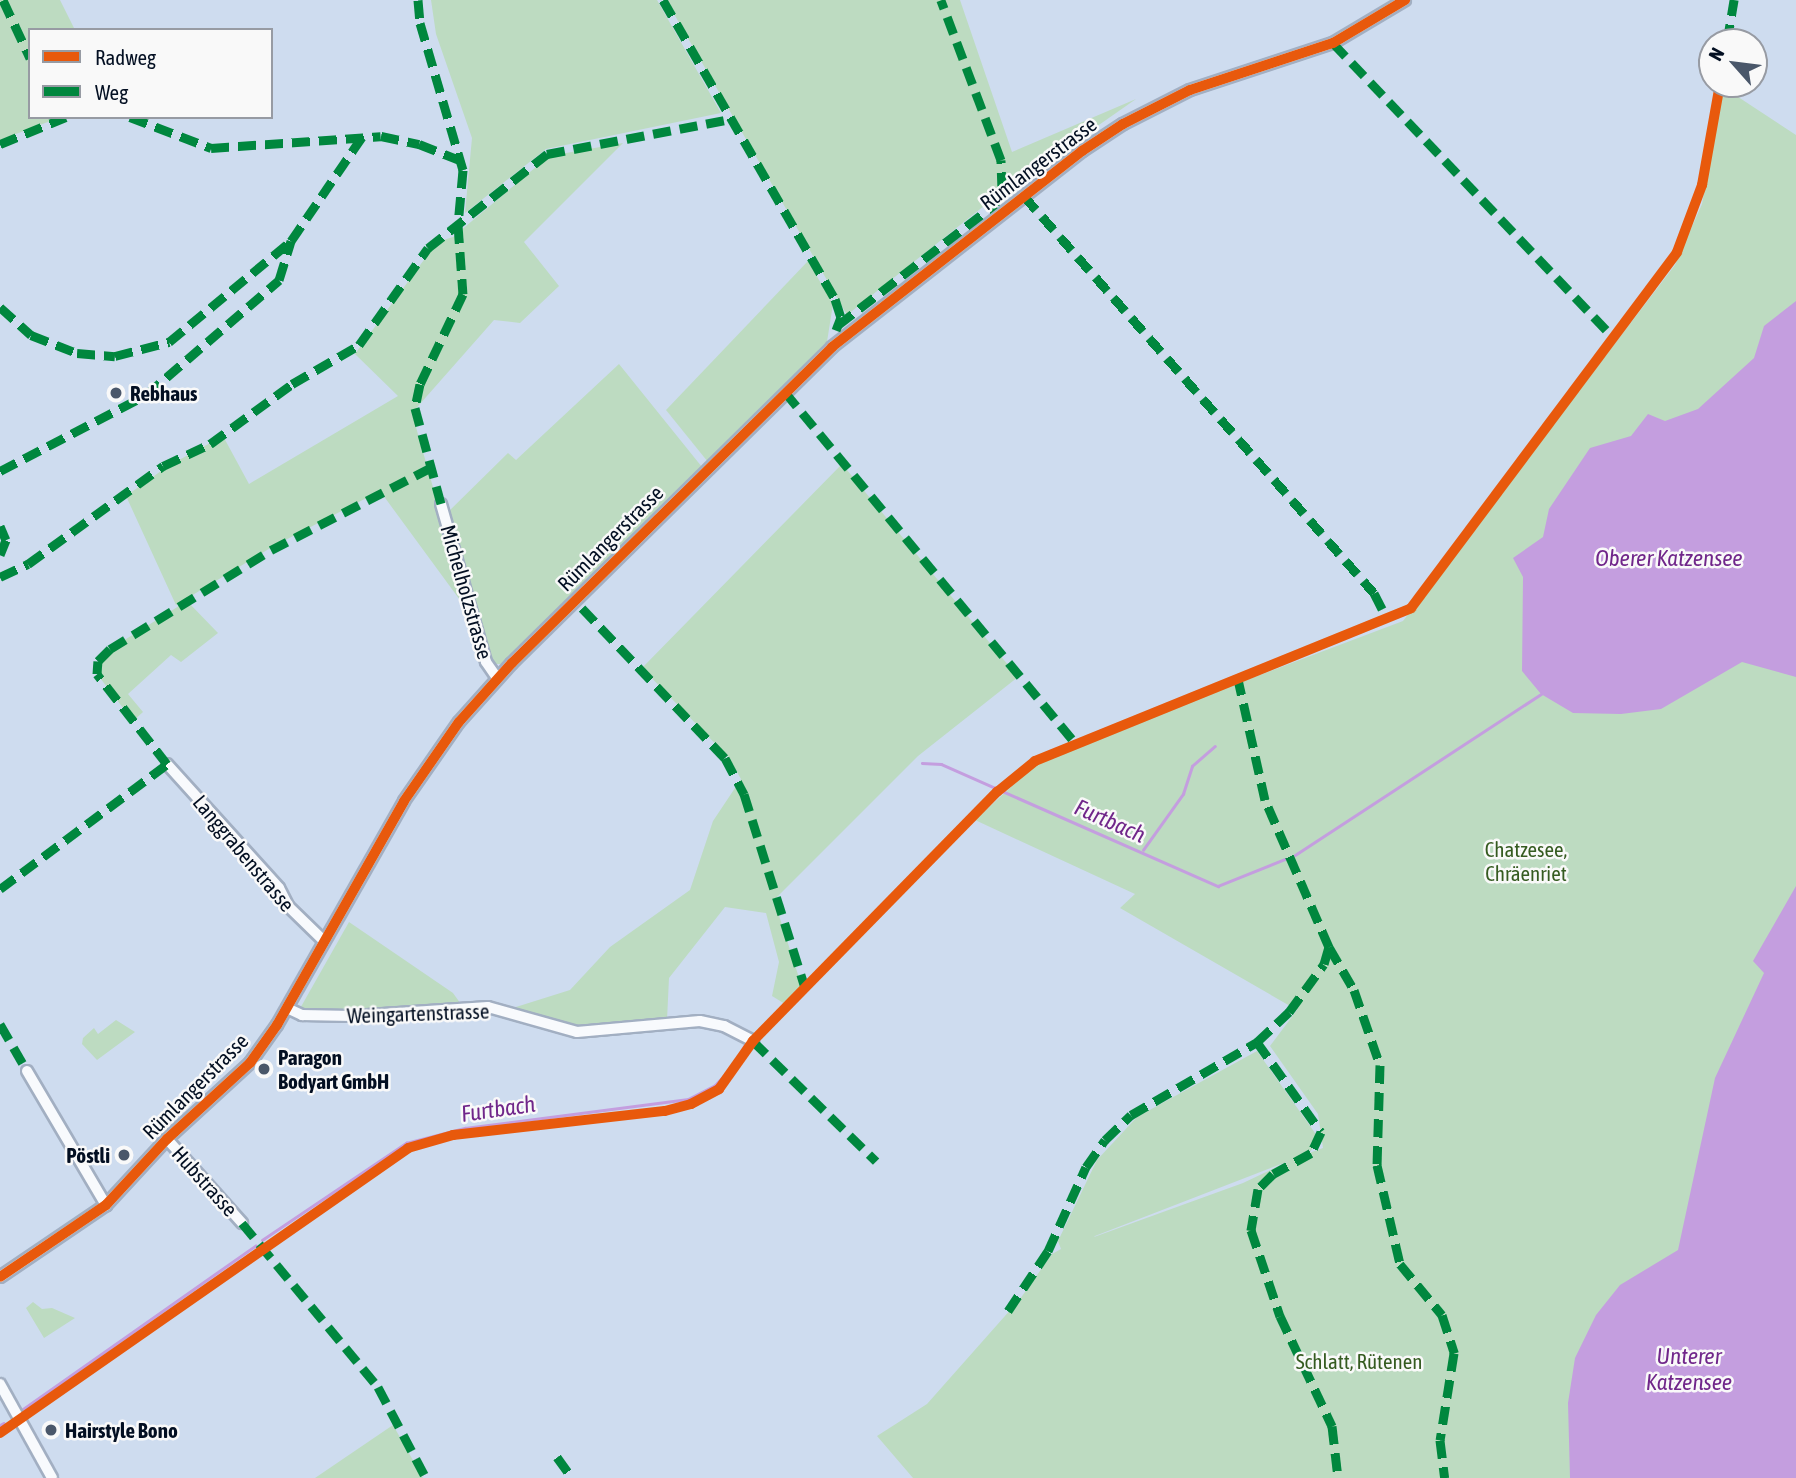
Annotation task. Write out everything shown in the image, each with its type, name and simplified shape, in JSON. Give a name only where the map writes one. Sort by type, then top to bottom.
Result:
[{"type":"street","name":"Rümlangerstrasse","points":[[0,1277],[106,1205],[167,1139],[250,1063],[287,1008],[323,940],[428,764],[497,678],[832,347],[1082,151],[1173,98],[1333,43],[1405,0]]},
{"type":"street","name":"Michelholzstrasse","points":[[441,504],[485,662],[497,678]]},
{"type":"street","name":"Langgrabenstrasse","points":[[167,764],[279,888],[288,906],[323,940]]},
{"type":"street","name":"Weingartenstrasse","points":[[287,1008],[302,1015],[352,1016],[488,1007],[577,1032],[700,1021],[724,1026],[753,1041]]},
{"type":"street","points":[[27,1071],[106,1205]]},
{"type":"street","name":"Hubstrasse","points":[[167,1139],[242,1223]]},
{"type":"street","points":[[0,1384],[52,1478]]},
{"type":"green space","points":[[0,0],[60,0],[74,28],[28,28],[28,119],[56,119],[0,140]]},
{"type":"green space","points":[[431,0],[657,0],[721,113],[546,149],[465,213],[472,138],[436,34]]},
{"type":"green space","points":[[666,0],[960,0],[1012,152],[1136,99],[989,202],[847,315]]},
{"type":"green space","name":"Chatzesee, Chräenriet","points":[[1721,98],[1740,98],[1796,135],[1796,1478],[913,1478],[877,1436],[927,1404],[1020,1299],[1052,1254],[1061,1249],[1058,1241],[1097,1160],[1137,1117],[1257,1051],[1315,1133],[1317,1143],[1309,1153],[1323,1148],[1318,1114],[1270,1046],[1297,1010],[1120,908],[1135,894],[975,820],[1034,766],[1072,746],[1403,621],[1675,265],[1702,204]],"holes":[[[1289,1161],[1243,1183],[1095,1236]]]},
{"type":"green space","points":[[623,143],[524,242],[559,286],[520,323],[494,320],[412,413],[468,611],[380,491],[272,547],[176,605],[126,496],[168,466],[223,436],[249,484],[398,396],[355,354],[437,242],[453,237],[549,156]]},
{"type":"green space","points":[[808,261],[833,304],[826,348],[708,462],[666,410]]},
{"type":"green space","points":[[619,364],[702,467],[505,664],[493,664],[446,514],[508,453],[516,460]]},
{"type":"green space","points":[[842,464],[1018,677],[918,756],[774,900],[802,987],[785,1004],[772,996],[779,962],[766,913],[725,907],[669,978],[667,1020],[576,1028],[506,1010],[570,990],[610,947],[690,890],[713,821],[741,779],[729,758],[642,668]]},
{"type":"green space","points":[[187,601],[218,633],[181,662],[171,655],[128,694],[143,712],[133,721],[97,674],[98,661],[110,649]]},
{"type":"green space","points":[[349,922],[453,993],[463,1007],[298,1012]]},
{"type":"green space","points":[[116,1020],[135,1032],[97,1060],[82,1044],[83,1038],[94,1028],[98,1034]]},
{"type":"green space","points":[[33,1302],[42,1309],[52,1308],[75,1318],[44,1338],[26,1308]]},
{"type":"green space","points":[[393,1425],[423,1478],[315,1478]]},
{"type":"water","name":"Oberer Katzensee","points":[[1796,301],[1796,677],[1742,662],[1661,709],[1621,714],[1573,713],[1541,694],[1522,671],[1523,577],[1513,558],[1543,537],[1549,509],[1590,448],[1631,436],[1648,414],[1665,421],[1698,409],[1754,358],[1764,326]]},
{"type":"water","name":"Unterer Katzensee","points":[[1796,886],[1796,1478],[1570,1478],[1568,1403],[1575,1358],[1596,1315],[1620,1285],[1678,1250],[1715,1078],[1764,973],[1753,961]]},
{"type":"waterway","name":"Furtbach","points":[[1295,855],[1541,694]]},
{"type":"waterway","points":[[1143,850],[1183,794],[1192,766],[1215,746]]},
{"type":"waterway","name":"Furtbach","points":[[922,763],[941,764],[1218,886],[1285,859]]},
{"type":"waterway","name":"Furtbach","points":[[262,1240],[406,1143],[465,1128],[688,1099],[714,1086],[734,1065],[744,1046]]},
{"type":"waterway","name":"Furtbach","points":[[23,1409],[255,1246]]},
{"type":"waterway","name":"Furtbach","points":[[0,1425],[4,1423]]},
{"type":"marked path","points":[[3,0],[28,54]]},
{"type":"marked path","points":[[418,0],[420,23],[463,170],[458,225],[463,294],[420,384],[415,408],[441,504]]},
{"type":"marked path","points":[[663,0],[835,299],[841,317],[836,330]]},
{"type":"marked path","points":[[838,325],[995,204],[1002,190],[1001,160],[941,0]]},
{"type":"marked path","points":[[1729,28],[1734,0]]},
{"type":"marked path","points":[[1333,43],[1615,339]]},
{"type":"marked path","points":[[0,144],[61,119]]},
{"type":"marked path","points":[[135,119],[211,148],[381,136],[419,144],[462,161]]},
{"type":"marked path","points":[[0,577],[28,564],[163,466],[210,444],[292,384],[359,345],[428,248],[547,154],[731,119]]},
{"type":"marked path","points":[[0,307],[31,335],[77,353],[115,356],[169,342],[291,241],[362,137]]},
{"type":"marked path","points":[[1024,196],[1374,593],[1388,621]]},
{"type":"marked path","points":[[0,471],[146,395],[279,280],[291,241]]},
{"type":"marked path","points":[[785,392],[1074,741]]},
{"type":"marked path","points":[[0,889],[167,764],[97,674],[98,661],[110,649],[271,550],[430,468]]},
{"type":"marked path","points":[[0,526],[6,540],[0,555]]},
{"type":"marked path","points":[[582,608],[725,758],[744,794],[805,988]]},
{"type":"marked path","points":[[1008,1311],[1048,1251],[1086,1167],[1105,1140],[1131,1115],[1257,1042],[1289,1012],[1324,964],[1329,947],[1265,800],[1238,679]]},
{"type":"marked path","points":[[1329,947],[1354,990],[1380,1065],[1377,1165],[1400,1264],[1442,1315],[1454,1353],[1440,1440],[1445,1478]]},
{"type":"marked path","points":[[0,1024],[27,1071]]},
{"type":"marked path","points":[[753,1041],[876,1161]]},
{"type":"marked path","points":[[1257,1042],[1321,1132],[1311,1153],[1273,1174],[1258,1189],[1251,1230],[1280,1316],[1332,1426],[1338,1478]]},
{"type":"marked path","points":[[242,1223],[378,1387],[426,1478]]},
{"type":"marked path","points":[[557,1457],[572,1478]]},
{"type":"cycle path","points":[[0,1277],[106,1205],[167,1139],[250,1063],[277,1025],[404,801],[459,722],[512,663],[832,347],[1082,151],[1123,124],[1190,90],[1333,43],[1405,0]]},
{"type":"cycle path","points":[[0,1433],[408,1148],[453,1135],[665,1111],[691,1104],[719,1089],[753,1041],[997,792],[1035,761],[1411,608],[1677,252],[1702,185],[1718,98]]},
{"type":"place","name":"Rebhaus","points":[[116,393]]},
{"type":"place","name":"Paragon Bodyart GmbH","points":[[264,1069]]},
{"type":"place","name":"Pöstli","points":[[124,1155]]},
{"type":"place","name":"Hairstyle Bono","points":[[51,1430]]},
{"type":"park label","name":"Schlatt, Rütenen","points":[[1359,1361]]}]
